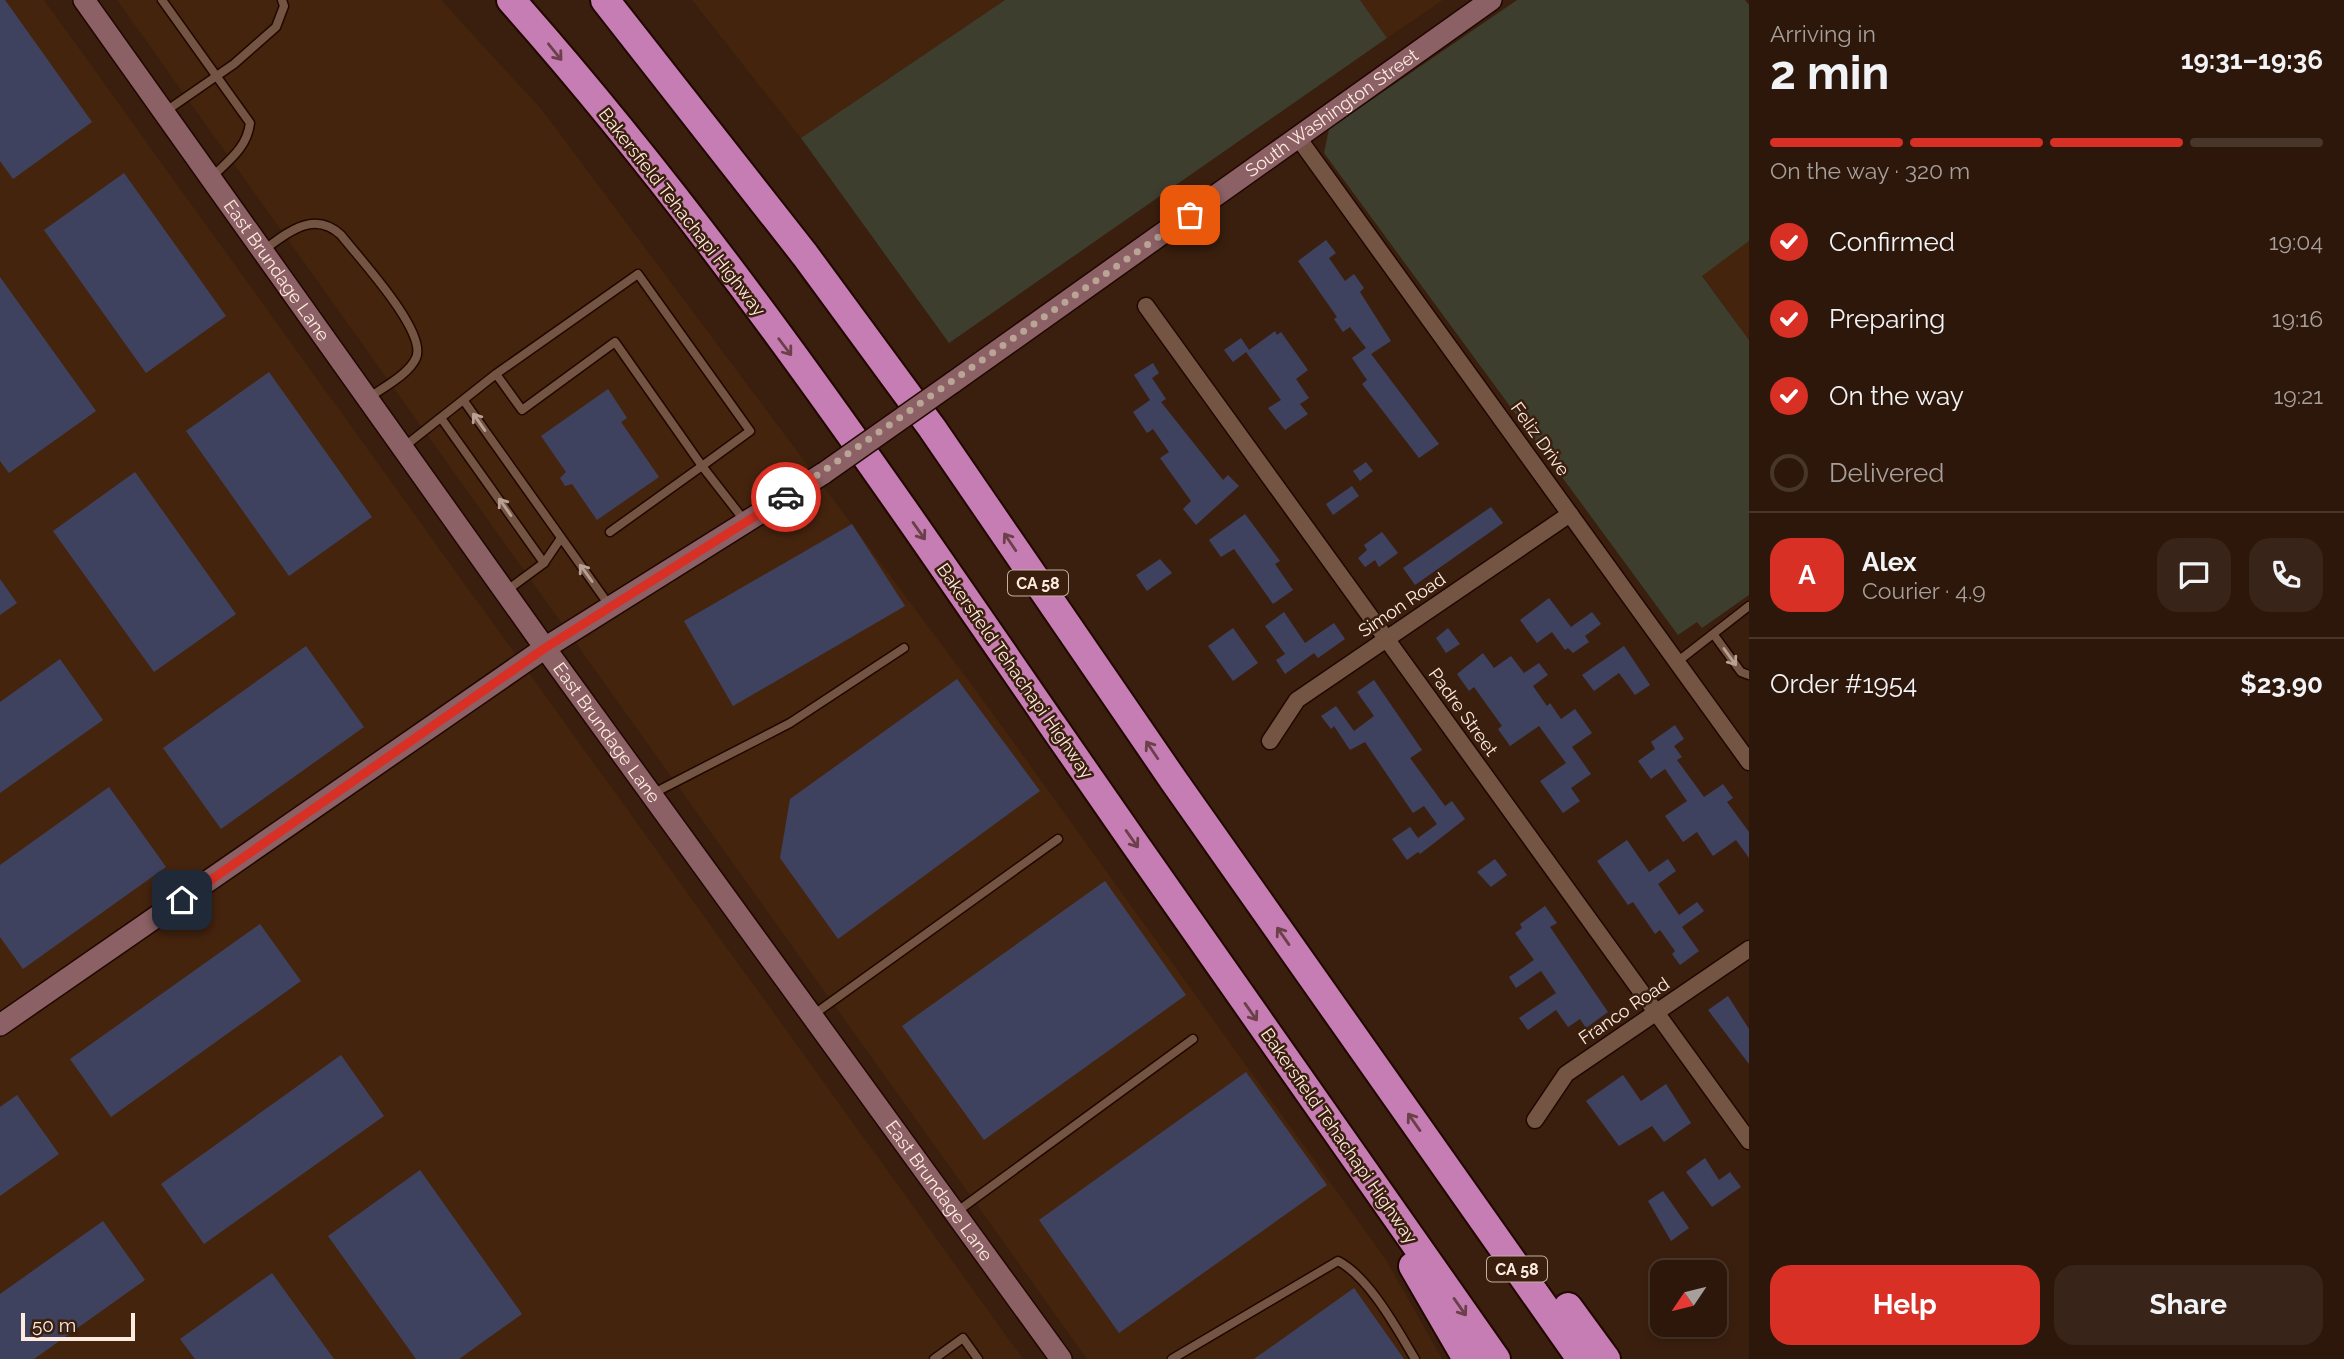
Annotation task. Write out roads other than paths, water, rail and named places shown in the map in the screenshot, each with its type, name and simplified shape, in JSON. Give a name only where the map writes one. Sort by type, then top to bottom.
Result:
[{"type":"highway","name":"Bakersfield Tehachapi Highway","points":[[511,0],[633,148],[841,422],[1496,1359]]},
{"type":"highway","name":"CA 58","points":[[605,0],[805,255],[938,437],[1181,793],[1581,1359]]},
{"type":"highway","points":[[1453,1178],[1508,1225],[1606,1359]]},
{"type":"highway","points":[[1393,1210],[1417,1276],[1466,1359]]},
{"type":"street","name":"East Brundage Lane","points":[[84,0],[545,648],[1062,1359]]},
{"type":"street","name":"South Washington Street","points":[[0,1026],[545,648],[824,473],[1299,139],[1405,59],[1491,0]]},
{"type":"street","name":"Feliz Drive","points":[[1299,139],[1749,762]]},
{"type":"street","name":"Padre Street","points":[[1146,306],[1749,1141]]},
{"type":"street","name":"Simon Road","points":[[1270,741],[1297,700],[1570,514]]},
{"type":"street","name":"Franco Road","points":[[1535,1119],[1566,1074],[1749,949]]},
{"type":"lane","points":[[162,0],[250,123],[248,139],[210,178]]},
{"type":"lane","points":[[164,112],[218,75],[276,27],[284,6],[282,0]]},
{"type":"lane","points":[[262,251],[303,225],[319,222],[331,226],[341,234],[411,326],[418,346],[416,359],[368,399]]},
{"type":"lane","points":[[402,448],[496,374],[638,274],[750,431],[610,532]]},
{"type":"lane","points":[[496,374],[522,410],[615,342],[702,466],[746,522]]},
{"type":"lane","points":[[464,401],[611,607]]},
{"type":"lane","points":[[441,418],[544,563]]},
{"type":"lane","points":[[505,592],[544,563],[561,538]]},
{"type":"lane","points":[[1677,662],[1749,606]]},
{"type":"lane","points":[[1714,635],[1741,672],[1749,675]]},
{"type":"lane","points":[[651,794],[790,723],[904,648]]},
{"type":"lane","points":[[812,1016],[1058,839]]},
{"type":"lane","points":[[955,1213],[1193,1039]]},
{"type":"lane","points":[[1172,1359],[1338,1261],[1350,1267],[1366,1284],[1415,1359]]},
{"type":"lane","points":[[934,1359],[963,1338],[978,1359]]}]
